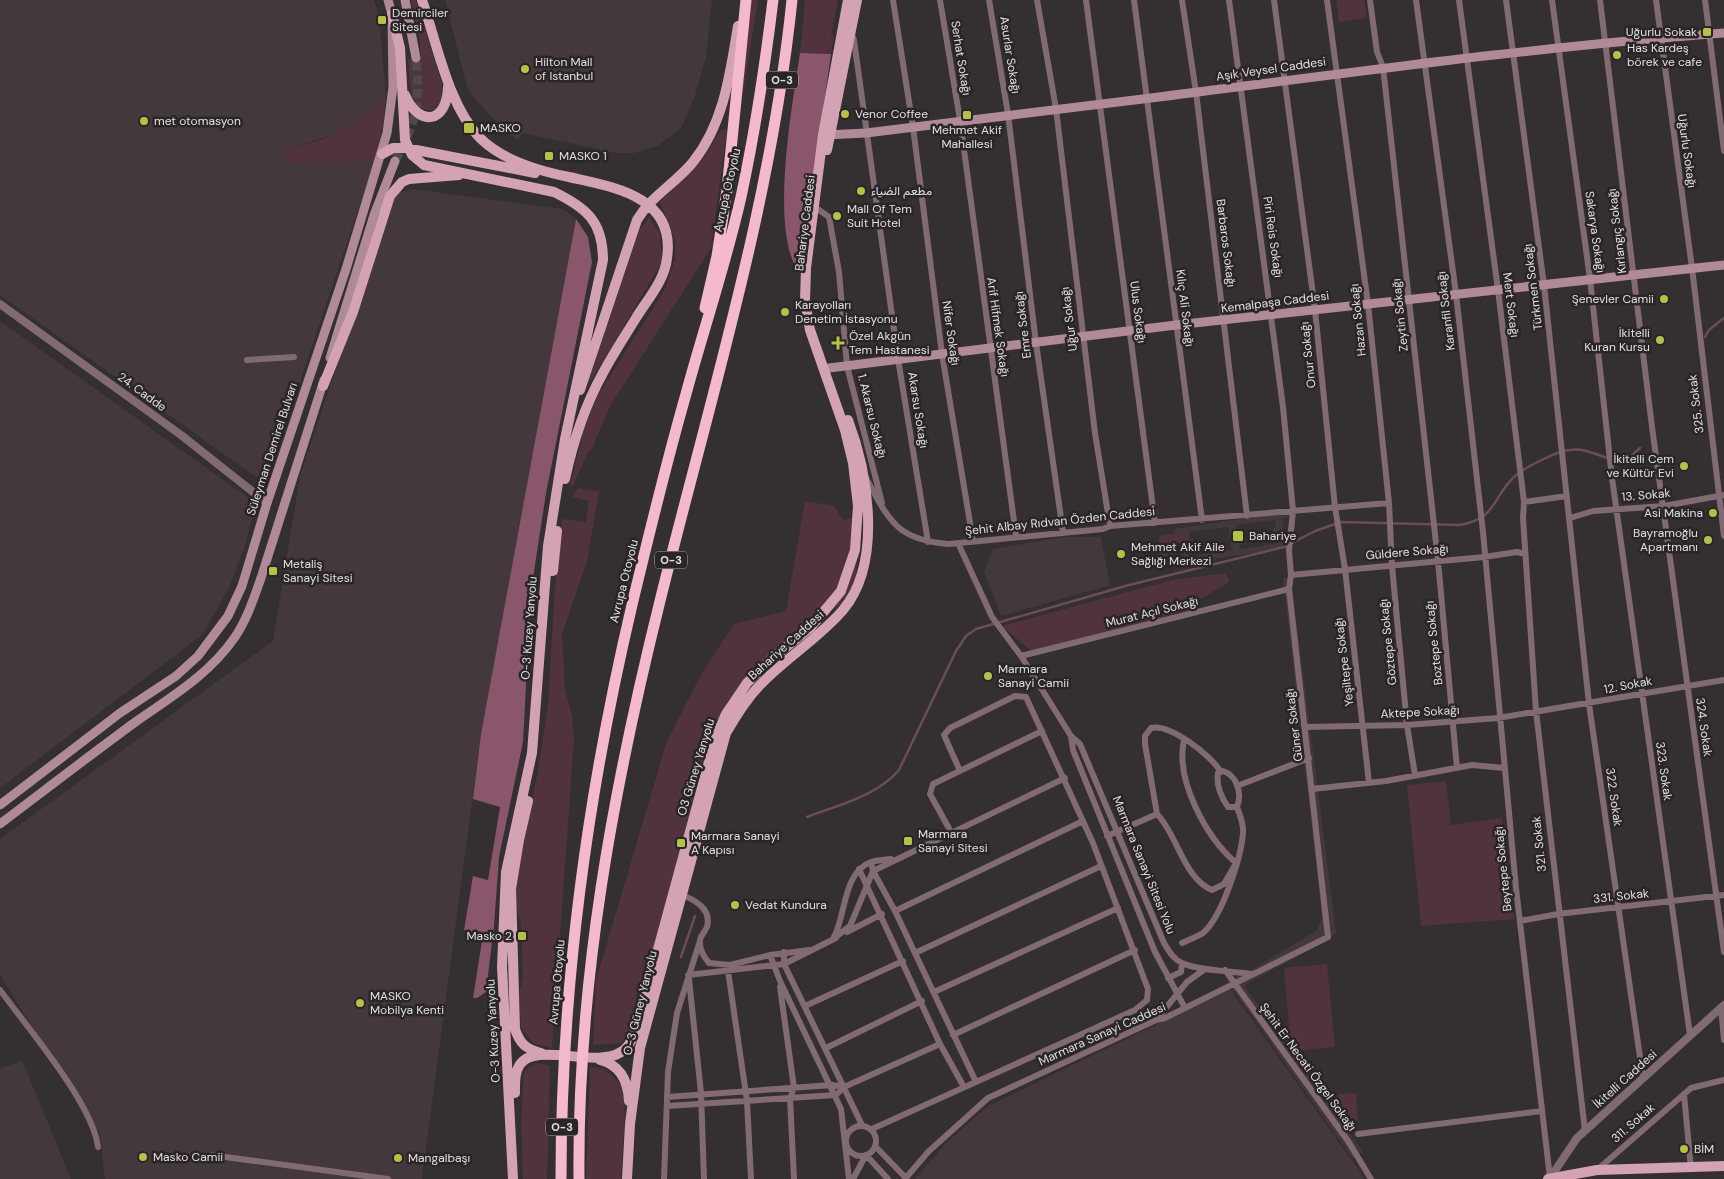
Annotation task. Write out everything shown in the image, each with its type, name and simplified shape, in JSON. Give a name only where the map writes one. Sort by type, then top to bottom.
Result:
[{"type":"highway","points":[[697,359],[726,200],[745,0]]},
{"type":"highway","name":"Avrupa Otoyolu","points":[[561,1179],[563,1075],[570,980],[590,820],[618,667],[662,483],[741,198],[755,124],[773,0]]},
{"type":"highway","name":"O-3","points":[[579,1179],[581,1077],[587,989],[622,766],[660,601],[742,283],[772,134],[790,26],[792,0]]},
{"type":"highway","points":[[790,26],[799,0]]},
{"type":"main road","name":"Süleyman Demirel Bulvarı","points":[[0,806],[120,713],[176,676],[198,656],[228,616],[235,601],[346,269],[382,154],[392,107],[392,14],[388,0]]},
{"type":"main road","points":[[405,0],[416,58]]},
{"type":"main road","points":[[422,0],[458,109],[481,139],[513,159],[568,177]]},
{"type":"main road","points":[[565,439],[631,231],[649,202],[693,162],[717,120],[730,78],[745,0]]},
{"type":"main road","points":[[826,135],[848,0]]},
{"type":"main road","name":"Bahariye Caddesi","points":[[677,894],[726,733],[744,703],[761,684],[813,640],[844,608],[855,589],[863,566],[867,538],[868,506],[863,472],[856,440],[814,326],[810,288],[826,135],[856,0]]},
{"type":"main road","points":[[392,14],[400,48],[406,148]]},
{"type":"main road","name":"Aşık Veysel Caddesi","points":[[826,135],[866,133],[1425,62],[1514,54],[1606,42],[1724,33]]},
{"type":"main road","points":[[404,92],[414,110],[428,117],[434,116],[445,107],[448,78]]},
{"type":"main road","name":"O3 Güney Yanyolu","points":[[677,894],[715,740],[726,714],[747,683],[825,612],[842,591],[855,550],[858,506],[853,463],[845,430],[810,330],[805,300],[806,268],[826,135]]},
{"type":"main road","points":[[382,154],[393,148],[406,148],[568,177]]},
{"type":"main road","name":"O-3 Kuzey Yanyolu","points":[[406,148],[417,161],[424,165],[537,187],[568,198],[590,215],[603,241],[603,260],[565,439],[548,546],[532,753],[512,838],[503,904],[502,967],[513,1179]]},
{"type":"main road","points":[[0,824],[134,723],[193,682],[217,660],[235,636],[249,610],[261,578],[374,215],[395,161]]},
{"type":"main road","points":[[322,386],[352,312],[390,196],[398,186],[409,179],[422,176],[446,177],[467,173]]},
{"type":"main road","name":"O-3 Kuzey Yanyolu","points":[[548,1055],[525,1048],[518,1037],[516,1029],[510,907],[513,872],[538,754],[547,625],[561,496],[573,445],[586,405],[603,372],[658,283],[668,259],[666,234],[659,218],[646,202],[626,191],[568,177]]},
{"type":"main road","name":"Kemalpaşa Caddesi","points":[[829,368],[1176,325],[1724,264]]},
{"type":"main road","name":"O-3 Güney Yanyolu","points":[[548,1055],[594,1058],[613,1056],[623,1052],[631,1042],[639,1019],[677,894]]},
{"type":"main road","name":"O-3 Güney Yanyolu","points":[[627,1179],[630,1124],[640,1048],[677,894]]},
{"type":"main road","points":[[511,1131],[516,1073],[519,1065],[526,1058],[534,1055],[548,1055]]},
{"type":"main road","points":[[594,1058],[615,1066],[622,1073],[629,1090],[630,1124]]},
{"type":"main road","points":[[1549,1179],[1597,1170],[1690,1169],[1724,1166]]},
{"type":"street","name":"Nifer Sokağı","points":[[893,0],[913,127],[942,354],[973,541]]},
{"type":"street","name":"Serhat Sokağı","points":[[940,0],[960,120]]},
{"type":"street","name":"Asurlar Sokağı","points":[[989,0],[1008,114]]},
{"type":"street","name":"Uğur Sokağı","points":[[1037,0],[1056,109],[1082,337],[1110,526]]},
{"type":"street","name":"Ulus Sokağı","points":[[1086,0],[1155,523]]},
{"type":"street","name":"Kılıç Ali Sokağı","points":[[1134,0],[1202,520]]},
{"type":"street","name":"Barbaros Sokağı","points":[[1182,0],[1196,92],[1247,516]]},
{"type":"street","name":"Piri Reis Sokağı","points":[[1229,0],[1272,315],[1293,511]]},
{"type":"street","name":"Onur Sokağı","points":[[1274,0],[1315,310],[1335,507],[1345,569]]},
{"type":"street","name":"Hazan Sokağı","points":[[1327,0],[1368,304],[1389,503],[1392,566]]},
{"type":"street","name":"Zeytin Sokağı","points":[[1370,0],[1377,52],[1383,67],[1438,561]]},
{"type":"street","name":"Karanfil Sokağı","points":[[1416,0],[1456,294],[1484,557]]},
{"type":"street","name":"Mert Sokağı","points":[[1459,0],[1520,467],[1524,502],[1525,554]]},
{"type":"street","name":"Türkmen Sokağı","points":[[1506,0],[1544,285],[1570,518]]},
{"type":"street","name":"Sakarya Sokağı","points":[[1552,0],[1590,280],[1616,509]]},
{"type":"street","name":"Kırlangıç Sokağı","points":[[1600,0],[1652,426],[1664,506]]},
{"type":"street","name":"Uğurlu Sokağı","points":[[1656,0],[1692,268]]},
{"type":"street","points":[[1705,0],[1724,151]]},
{"type":"street","name":"Akarsu Sokağı","points":[[850,30],[854,40],[898,359],[928,542]]},
{"type":"street","name":"Emre Sokağı","points":[[1008,114],[1036,343],[1063,532]]},
{"type":"street","name":"Arif Hifmek Sokağı","points":[[960,120],[989,347],[1016,536]]},
{"type":"street","name":"1. Akarsu Sokağı","points":[[819,210],[829,217],[844,314],[847,366],[885,512]]},
{"type":"street","name":"325. Sokak","points":[[1692,268],[1721,495],[1724,536]]},
{"type":"street","name":"24. Cadde","points":[[0,304],[181,435],[267,503]]},
{"type":"street","points":[[247,360],[294,358]]},
{"type":"street","name":"Şehit Albay Rıdvan Özden Caddesi","points":[[863,472],[885,512],[900,530],[928,542],[958,543],[1103,529],[1110,526],[1202,520],[1335,507]]},
{"type":"street","name":"13. Sokak","points":[[1570,518],[1593,511],[1664,506],[1721,495]]},
{"type":"street","points":[[1524,502],[1568,496]]},
{"type":"street","points":[[1335,507],[1389,503]]},
{"type":"street","name":"324. Sokak","points":[[1664,506],[1724,952]]},
{"type":"street","name":"323. Sokak","points":[[1616,509],[1690,1035]]},
{"type":"street","name":"Güner Sokağı","points":[[1293,511],[1289,550],[1291,575],[1289,589],[1328,937]]},
{"type":"street","name":"322. Sokak","points":[[1570,518],[1589,704],[1644,1078]]},
{"type":"street","name":"Marmara Sanayi Sitesi Yolu","points":[[958,543],[992,617],[1021,656],[1071,736],[1080,744],[1164,943],[1171,955],[1182,963]]},
{"type":"street","name":"Güldere Sokağı","points":[[1291,575],[1484,557],[1517,552],[1525,554]]},
{"type":"street","name":"321. Sokak","points":[[1525,554],[1536,711],[1558,914],[1585,1131]]},
{"type":"street","name":"Beytepe Sokağı","points":[[1484,557],[1498,718],[1549,1179]]},
{"type":"street","name":"Boztepe Sokağı","points":[[1438,561],[1457,768]]},
{"type":"street","name":"Göztepe Sokağı","points":[[1392,566],[1407,725],[1415,776]]},
{"type":"street","name":"Yeşiltepe Sokağı","points":[[1345,569],[1369,783]]},
{"type":"street","name":"Murat Açıl Sokağı","points":[[1021,656],[1289,589]]},
{"type":"street","name":"12. Sokak","points":[[1536,711],[1589,704],[1724,680]]},
{"type":"street","points":[[872,1129],[1135,1010],[1147,1000],[1148,989],[1094,843],[1026,696],[1015,696],[950,728],[944,735],[960,771]]},
{"type":"street","name":"Aktepe Sokağı","points":[[1305,727],[1453,722],[1498,718],[1536,711]]},
{"type":"street","points":[[1182,943],[1203,932],[1222,905],[1230,888],[1243,834],[1243,824],[1237,807],[1239,798],[1237,786],[1232,776],[1223,771],[1220,772],[1204,753],[1184,740],[1161,727],[1150,728],[1145,736],[1157,814],[1186,863],[1209,889],[1216,890],[1224,884],[1236,863]]},
{"type":"street","points":[[951,832],[930,794],[933,784],[1042,731]]},
{"type":"street","name":"Marmara Sanayi Sitesi Yolu","points":[[1071,736],[1073,750],[1107,836],[1168,978],[1185,1008]]},
{"type":"street","points":[[1184,740],[1181,753],[1183,768],[1198,811],[1225,854],[1236,863]]},
{"type":"street","points":[[1237,786],[1309,758]]},
{"type":"street","points":[[1312,789],[1369,783],[1472,765],[1504,768]]},
{"type":"street","points":[[1220,772],[1217,778],[1222,797],[1228,807],[1237,807]]},
{"type":"street","points":[[833,939],[850,926],[873,871],[899,856],[1065,778]]},
{"type":"street","points":[[1107,836],[1157,814]]},
{"type":"street","points":[[895,911],[1083,821]]},
{"type":"street","points":[[833,939],[840,926],[849,886],[859,869],[871,862],[899,856]]},
{"type":"street","points":[[871,862],[873,871],[895,911],[976,1082]]},
{"type":"street","points":[[915,954],[1101,866]]},
{"type":"street","points":[[859,869],[882,914],[940,1044],[964,1087]]},
{"type":"street","points":[[664,1179],[668,1072],[677,1013],[688,975],[707,926],[707,913],[702,906],[677,894]]},
{"type":"street","name":"331. Sokak","points":[[1520,921],[1558,914],[1724,896]]},
{"type":"street","points":[[934,992],[1118,908]]},
{"type":"street","points":[[688,975],[729,968],[784,964],[882,914]]},
{"type":"street","name":"Marmara Sanayi Caddesi","points":[[906,1178],[928,1152],[988,1098],[1185,1008],[1328,937]]},
{"type":"street","points":[[700,941],[702,954],[709,963],[729,968],[770,954],[814,950]]},
{"type":"street","points":[[953,1035],[1134,950]]},
{"type":"street","points":[[784,952],[784,964],[862,1125]]},
{"type":"street","points":[[770,954],[780,981],[832,1085],[841,1109],[849,1179]]},
{"type":"street","points":[[805,1006],[903,961]]},
{"type":"street","points":[[1168,978],[1181,972],[1182,963],[1205,969],[1253,974]]},
{"type":"street","points":[[729,968],[747,1101],[751,1179]]},
{"type":"street","points":[[1156,1020],[1187,982],[1205,969]]},
{"type":"street","name":"Şehit Er Necati Özgel Sokağı","points":[[1225,970],[1348,1141],[1372,1179]]},
{"type":"street","points":[[688,975],[702,1093],[704,1179]]},
{"type":"street","points":[[780,981],[794,1088],[790,1098],[794,1179]]},
{"type":"street","points":[[0,990],[63,1077],[85,1112],[96,1136],[98,1147]]},
{"type":"street","points":[[826,1048],[922,1001]]},
{"type":"street","points":[[1723,1006],[1724,1038]]},
{"type":"street","name":"İkitelli Caddesi","points":[[1549,1179],[1563,1156],[1585,1131],[1723,1006]]},
{"type":"street","points":[[667,1106],[836,1095],[844,1087],[940,1044]]},
{"type":"street","name":"311. Sokak","points":[[1597,1170],[1691,1088],[1724,1080]]},
{"type":"street","points":[[668,1097],[702,1093],[832,1085],[844,1087]]},
{"type":"street","points":[[1684,1094],[1690,1169]]},
{"type":"street","points":[[1358,1134],[1542,1111]]},
{"type":"street","points":[[888,1179],[866,1155],[855,1155],[846,1143],[851,1129],[862,1125],[872,1129],[875,1135],[876,1146],[906,1178]]},
{"type":"street","points":[[853,1179],[866,1155],[876,1146]]},
{"type":"street","points":[[211,1155],[388,1179]]},
{"type":"shaded area","points":[[0,0],[374,0],[379,17],[386,96],[359,121],[343,131],[299,146],[283,149],[284,163],[375,161],[268,475],[256,477],[0,295]]},
{"type":"shaded area","points":[[411,0],[416,0],[442,85],[441,101],[434,110],[425,110],[418,106],[411,93],[408,59],[421,57],[420,41]]},
{"type":"shaded area","points":[[445,0],[712,0],[706,57],[694,99],[681,128],[657,146],[634,153],[616,153],[522,133],[518,140],[507,133],[474,98],[467,87]]},
{"type":"shaded area","points":[[751,0],[758,0],[733,156]]},
{"type":"shaded area","points":[[805,0],[838,0],[831,35],[834,36],[831,54],[800,53]]},
{"type":"shaded area","points":[[1336,0],[1364,0],[1367,18],[1339,22]]},
{"type":"shaded area","points":[[800,53],[831,54],[800,273],[791,255],[786,229],[784,199],[788,134]]},
{"type":"shaded area","points":[[386,96],[383,124],[375,161],[284,163],[283,149],[314,142],[339,132],[362,117]]},
{"type":"shaded area","points":[[721,130],[727,130],[711,248],[610,406],[591,451],[589,451],[572,487],[570,486],[585,425],[597,397],[665,289],[675,259],[675,240],[660,202],[703,159]]},
{"type":"shaded area","name":"MASKO Mobilya Kenti","points":[[413,189],[563,209],[576,219],[481,734],[422,1179],[105,1179],[100,1135],[0,975],[0,839],[273,641],[300,476],[393,197],[401,192]]},
{"type":"shaded area","points":[[649,217],[660,234],[662,262],[591,381],[589,380],[639,231]]},
{"type":"shaded area","points":[[576,219],[588,237],[592,262],[546,493],[531,591],[523,742],[499,857],[494,926],[486,992],[477,998],[473,998],[483,934],[464,930],[473,876],[488,880],[500,807],[473,799],[481,734]]},
{"type":"shaded area","points":[[0,321],[250,499],[252,517],[245,546],[229,588],[202,635],[0,788]]},
{"type":"shaded area","points":[[578,488],[599,492],[587,561],[562,634],[565,690],[572,716],[574,740],[552,1048],[533,1043],[521,1028],[519,994],[523,978],[521,924],[516,906],[516,873],[537,776],[548,705],[555,586],[562,519],[586,522],[589,501],[572,497]]},
{"type":"shaded area","points":[[805,501],[834,506],[843,520],[859,516],[856,577],[843,603],[788,640],[751,670],[727,704],[635,1016],[622,1043],[593,1045],[596,980],[667,741],[702,673],[734,624],[786,611]]},
{"type":"shaded area","points":[[1287,512],[1288,517],[1282,519],[1286,542],[1292,542],[1293,547],[1179,564],[1178,558],[1184,557],[1181,533],[1175,534],[1174,529]],"holes":[[[1275,520],[1276,527],[1273,528],[1274,535],[1277,535],[1278,543],[1240,549],[1239,545],[1244,542],[1242,539],[1238,539],[1236,525]],[[1229,527],[1232,550],[1192,556],[1191,547],[1194,546],[1193,539],[1189,539],[1189,532]]]},
{"type":"shaded area","points":[[1181,533],[1186,537],[1187,542],[1176,543],[1161,563],[1152,564],[1152,556],[1158,555],[1159,538],[1162,535]]},
{"type":"shaded area","points":[[1064,537],[1101,537],[1110,585],[1001,616],[984,572],[993,549]]},
{"type":"shaded area","points":[[1226,573],[1229,582],[1199,600],[1198,608],[1031,651],[1002,626],[1172,580]]},
{"type":"shaded area","points":[[1283,578],[1291,578],[1336,933],[1327,941],[1247,983],[1245,987],[1363,1152],[1353,1159],[1227,981],[1255,968],[1316,931],[1322,919]]},
{"type":"shaded area","points":[[1446,781],[1451,825],[1502,818],[1514,919],[1421,926],[1407,785]]},
{"type":"shaded area","points":[[1327,964],[1335,1047],[1291,1051],[1284,968]]},
{"type":"shaded area","points":[[1230,989],[1365,1179],[915,1179],[947,1142],[988,1106]]},
{"type":"shaded area","points":[[22,1060],[71,1179],[0,1179],[0,1069]]},
{"type":"shaded area","points":[[535,1063],[550,1066],[547,1179],[523,1179],[521,1123],[524,1071]]},
{"type":"shaded area","points":[[590,1067],[605,1069],[623,1087],[625,1113],[621,1179],[586,1179]]},
{"type":"shaded area","points":[[1356,1093],[1358,1122],[1340,1123],[1338,1094]]},
{"type":"waterway","points":[[1705,337],[1709,330],[1724,318]]},
{"type":"waterway","points":[[807,817],[844,804],[880,787],[899,770],[956,651],[966,636],[976,629],[1129,585],[1284,547],[1315,531],[1341,522],[1459,525],[1471,522],[1487,513],[1514,477],[1540,460],[1564,451],[1577,450],[1591,452],[1619,461],[1626,461],[1640,448]]},
{"type":"waterway","points":[[681,957],[695,916]]},
{"type":"tunnel","points":[[395,161],[408,134],[415,111],[418,87],[416,58]]},
{"type":"place","name":"Demirciler Sitesi","points":[[382,20]]},
{"type":"place","name":"Uğurlu Sokak","points":[[1707,32]]},
{"type":"place","name":"Has Kardeş börek ve cafe","points":[[1617,55]]},
{"type":"place","name":"Hilton Mall of Istanbul","points":[[525,69]]},
{"type":"place","name":"Venor Coffee","points":[[845,114]]},
{"type":"place","name":"Mehmet Akif Mahallesi","points":[[967,115]]},
{"type":"place","name":"met otomasyon","points":[[144,121]]},
{"type":"place","name":"MASKO","points":[[469,128]]},
{"type":"place","name":"MASKO 1","points":[[549,156]]},
{"type":"place","name":"مطعم الضياء","points":[[861,191]]},
{"type":"place","name":"Mall Of Tem Suit Hotel","points":[[837,216]]},
{"type":"place","name":"Şenevler Camii","points":[[1664,299]]},
{"type":"place","name":"Karayolları Denetim İstasyonu","points":[[785,312]]},
{"type":"place","name":"İkitelli Kuran Kursu","points":[[1660,340]]},
{"type":"place","name":"Özel Akgün Tem Hastanesi","points":[[838,343]]},
{"type":"place","name":"İkitelli Cem ve Kültür Evi","points":[[1684,466]]},
{"type":"place","name":"Asi Makina","points":[[1713,513]]},
{"type":"place","name":"Bahariye","points":[[1238,536]]},
{"type":"place","name":"Bayramoğlu Apartmanı","points":[[1708,540]]},
{"type":"place","name":"Mehmet Akif Aile Sağlığı Merkezi","points":[[1121,554]]},
{"type":"place","name":"Metaliş Sanayi Sitesi","points":[[273,571]]},
{"type":"place","name":"Marmara Sanayi Camii","points":[[988,676]]},
{"type":"place","name":"Marmara Sanayi Sitesi","points":[[908,841]]},
{"type":"place","name":"Marmara Sanayi A Kapısı","points":[[681,843]]},
{"type":"place","name":"Vedat Kundura","points":[[735,905]]},
{"type":"place","name":"Masko 2","points":[[522,936]]},
{"type":"place","name":"MASKO Mobilya Kenti","points":[[360,1003]]},
{"type":"place","name":"BİM","points":[[1684,1149]]},
{"type":"place","name":"Masko Camii","points":[[143,1157]]},
{"type":"place","name":"Mangalbaşı","points":[[398,1158]]}]
